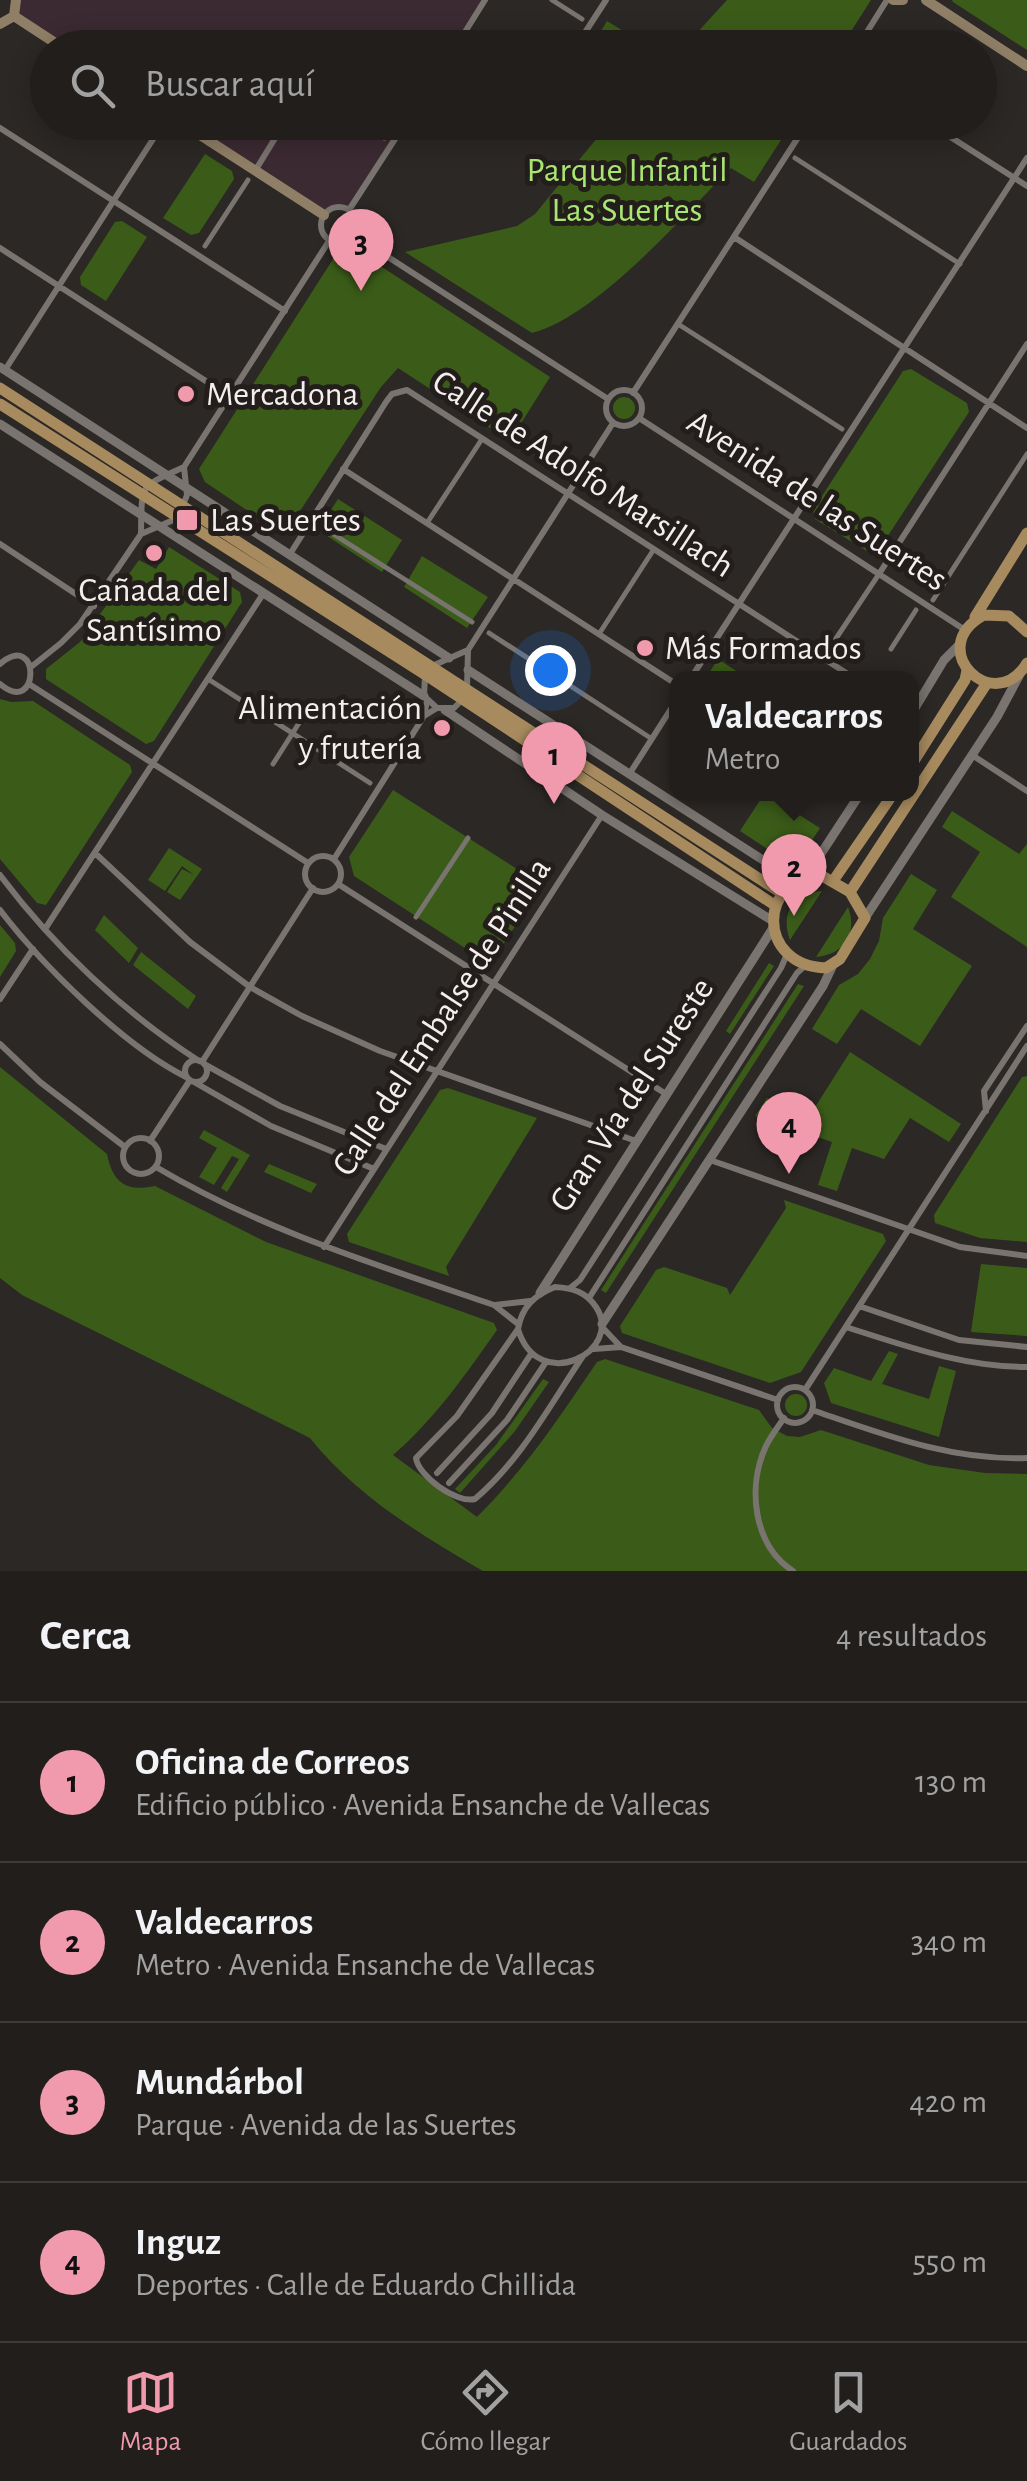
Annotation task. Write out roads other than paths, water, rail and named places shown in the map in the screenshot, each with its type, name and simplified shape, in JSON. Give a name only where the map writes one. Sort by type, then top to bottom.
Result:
[{"type":"main road","points":[[14,16],[16,0]]},
{"type":"main road","points":[[890,0],[903,0]]},
{"type":"main road","points":[[926,0],[972,30]]},
{"type":"main road","points":[[0,24],[14,16]]},
{"type":"main road","points":[[14,16],[36,30]]},
{"type":"main road","points":[[997,46],[1027,66]]},
{"type":"main road","points":[[204,140],[252,175],[324,216]]},
{"type":"main road","points":[[0,388],[145,490]]},
{"type":"main road","points":[[0,404],[181,512],[429,670],[776,906]]},
{"type":"main road","points":[[1025,669],[1001,684],[987,683],[967,670],[961,658],[966,632],[1027,533]]},
{"type":"main road","points":[[966,632],[984,615],[1009,616],[1027,632]]},
{"type":"main road","points":[[919,753],[965,680],[967,670]]},
{"type":"main road","points":[[919,787],[987,683]]},
{"type":"main road","points":[[464,694],[783,894]]},
{"type":"main road","points":[[833,881],[888,801]]},
{"type":"main road","points":[[850,892],[910,801]]},
{"type":"main road","points":[[824,877],[850,892],[866,918],[832,966],[806,965],[787,954],[773,924],[783,894],[801,880],[824,877]]},
{"type":"street","points":[[466,30],[485,0]]},
{"type":"street","points":[[552,0],[582,19]]},
{"type":"street","points":[[587,30],[606,0]]},
{"type":"street","points":[[869,30],[890,0]]},
{"type":"street","points":[[940,0],[948,14]]},
{"type":"street","points":[[0,128],[285,310]]},
{"type":"street","points":[[153,140],[3,369],[669,797]]},
{"type":"street","points":[[206,246],[274,140]]},
{"type":"street","points":[[349,210],[394,140]]},
{"type":"street","points":[[634,393],[796,140]]},
{"type":"street","points":[[955,140],[1027,186]]},
{"type":"street","points":[[796,158],[960,264]]},
{"type":"street","points":[[696,671],[1027,158]]},
{"type":"street","points":[[336,208],[349,210],[357,222],[354,235],[344,243],[330,241],[322,230],[324,216],[336,208]]},
{"type":"street","points":[[354,235],[608,399]]},
{"type":"street","points":[[734,237],[1027,428]]},
{"type":"street","points":[[141,534],[169,525],[181,512],[184,467],[330,241]]},
{"type":"street","points":[[0,248],[229,396]]},
{"type":"street","points":[[678,324],[842,429]]},
{"type":"street","points":[[823,658],[1027,344]]},
{"type":"street","name":"Calle de Adolfo Marsillach","points":[[290,554],[386,402],[400,390],[416,396],[843,671]]},
{"type":"street","points":[[620,391],[634,393],[641,403],[639,418],[628,426],[614,423],[606,411],[608,399],[620,391]]},
{"type":"street","name":"Avenida de las Suertes","points":[[639,418],[966,632]]},
{"type":"street","points":[[424,716],[454,708],[464,694],[468,650],[614,423]]},
{"type":"street","points":[[0,424],[773,924]]},
{"type":"street","points":[[428,523],[482,439]]},
{"type":"street","points":[[933,600],[1027,454]]},
{"type":"street","points":[[29,684],[31,667],[62,643],[94,606],[141,534],[145,490],[164,474],[184,467]]},
{"type":"street","points":[[342,469],[669,679]]},
{"type":"street","points":[[312,520],[472,622]]},
{"type":"street","points":[[0,544],[94,606]]},
{"type":"street","points":[[599,634],[654,549]]},
{"type":"street","points":[[45,930],[262,594]]},
{"type":"street","points":[[891,649],[916,610]]},
{"type":"street","points":[[919,701],[966,632]]},
{"type":"street","points":[[489,633],[652,738]]},
{"type":"street","points":[[334,859],[424,716],[429,670],[468,650]]},
{"type":"street","points":[[0,664],[18,656],[31,667]]},
{"type":"street","points":[[866,918],[1025,669]]},
{"type":"street","points":[[208,679],[370,783]]},
{"type":"street","points":[[0,684],[16,692],[29,684]]},
{"type":"street","points":[[29,684],[308,863]]},
{"type":"street","points":[[273,764],[313,702]]},
{"type":"street","points":[[630,773],[669,711]]},
{"type":"street","points":[[972,755],[1027,791]]},
{"type":"street","points":[[675,801],[801,880],[855,801]]},
{"type":"street","name":"Calle del Embalse de Pinilla","points":[[324,1247],[602,815]]},
{"type":"street","points":[[416,917],[468,838]]},
{"type":"street","points":[[94,853],[190,942],[250,987],[338,1033],[636,1141]]},
{"type":"street","points":[[319,856],[334,859],[340,866],[338,884],[324,892],[313,888],[306,877],[308,863],[319,856]]},
{"type":"street","points":[[0,875],[45,930],[110,994],[202,1063],[356,1146],[386,1150]]},
{"type":"street","points":[[338,884],[666,1094]]},
{"type":"street","points":[[190,1079],[205,1077],[202,1063],[313,888]]},
{"type":"street","points":[[0,910],[32,948],[114,1026],[190,1079],[271,1126],[374,1169]]},
{"type":"street","name":"Gran Vía del Sureste","points":[[540,1293],[773,924]]},
{"type":"street","points":[[0,999],[32,948]]},
{"type":"street","name":"Gran Vía del Sureste","points":[[570,1288],[580,1280],[601,1248],[787,954]]},
{"type":"street","name":"Gran Vía del Sureste","points":[[589,1298],[806,965]]},
{"type":"street","points":[[621,1347],[603,1326],[599,1311],[589,1298],[570,1288],[556,1287],[540,1293],[530,1301],[518,1326],[456,1416],[416,1458],[420,1471],[458,1499],[475,1499],[502,1472],[585,1354],[603,1326],[710,1160],[829,977],[832,966]]},
{"type":"street","points":[[986,1111],[984,1091],[1027,1026]]},
{"type":"street","points":[[0,1044],[74,1110],[126,1147]]},
{"type":"street","points":[[805,1390],[1024,1059],[1027,1046]]},
{"type":"street","points":[[150,1142],[190,1079],[186,1066],[192,1061],[202,1063]]},
{"type":"street","points":[[135,1139],[150,1142],[158,1151],[156,1166],[140,1174],[128,1170],[122,1159],[126,1147],[135,1139]]},
{"type":"street","points":[[347,1158],[356,1146]]},
{"type":"street","points":[[710,1160],[960,1247],[1027,1256]]},
{"type":"street","points":[[156,1166],[214,1200],[324,1247],[494,1304],[530,1301]]},
{"type":"street","points":[[494,1304],[518,1326],[522,1343],[531,1354],[546,1362],[567,1363],[599,1347],[621,1347],[778,1400]]},
{"type":"street","points":[[859,1306],[960,1340],[1027,1347]]},
{"type":"street","points":[[846,1327],[940,1357],[1027,1367]]},
{"type":"street","points":[[437,1473],[492,1413],[531,1354]]},
{"type":"street","points":[[449,1483],[507,1420],[546,1362]]},
{"type":"street","points":[[789,1388],[805,1390],[812,1399],[812,1410],[800,1422],[784,1418],[778,1410],[778,1400],[789,1388]]},
{"type":"street","points":[[812,1410],[915,1445],[980,1456],[1027,1458]]},
{"type":"street","points":[[784,1418],[763,1455],[756,1506],[764,1539],[793,1571]]},
{"type":"place","name":"Mundárbol","points":[[361,291]]},
{"type":"place","name":"Mercadona","points":[[186,394]]},
{"type":"place","name":"Las Suertes","points":[[187,520]]},
{"type":"place","name":"Cañada del Santísimo","points":[[154,553]]},
{"type":"place","name":"Más Formados","points":[[645,648]]},
{"type":"place","name":"Alimentación y frutería","points":[[442,728]]},
{"type":"place","name":"Oficina de Correos","points":[[554,804]]},
{"type":"place","name":"Valdecarros","points":[[794,916]]},
{"type":"place","name":"Inguz","points":[[789,1174]]},
{"type":"park label","name":"Parque Infantil Las Suertes","points":[[627,190]]}]
